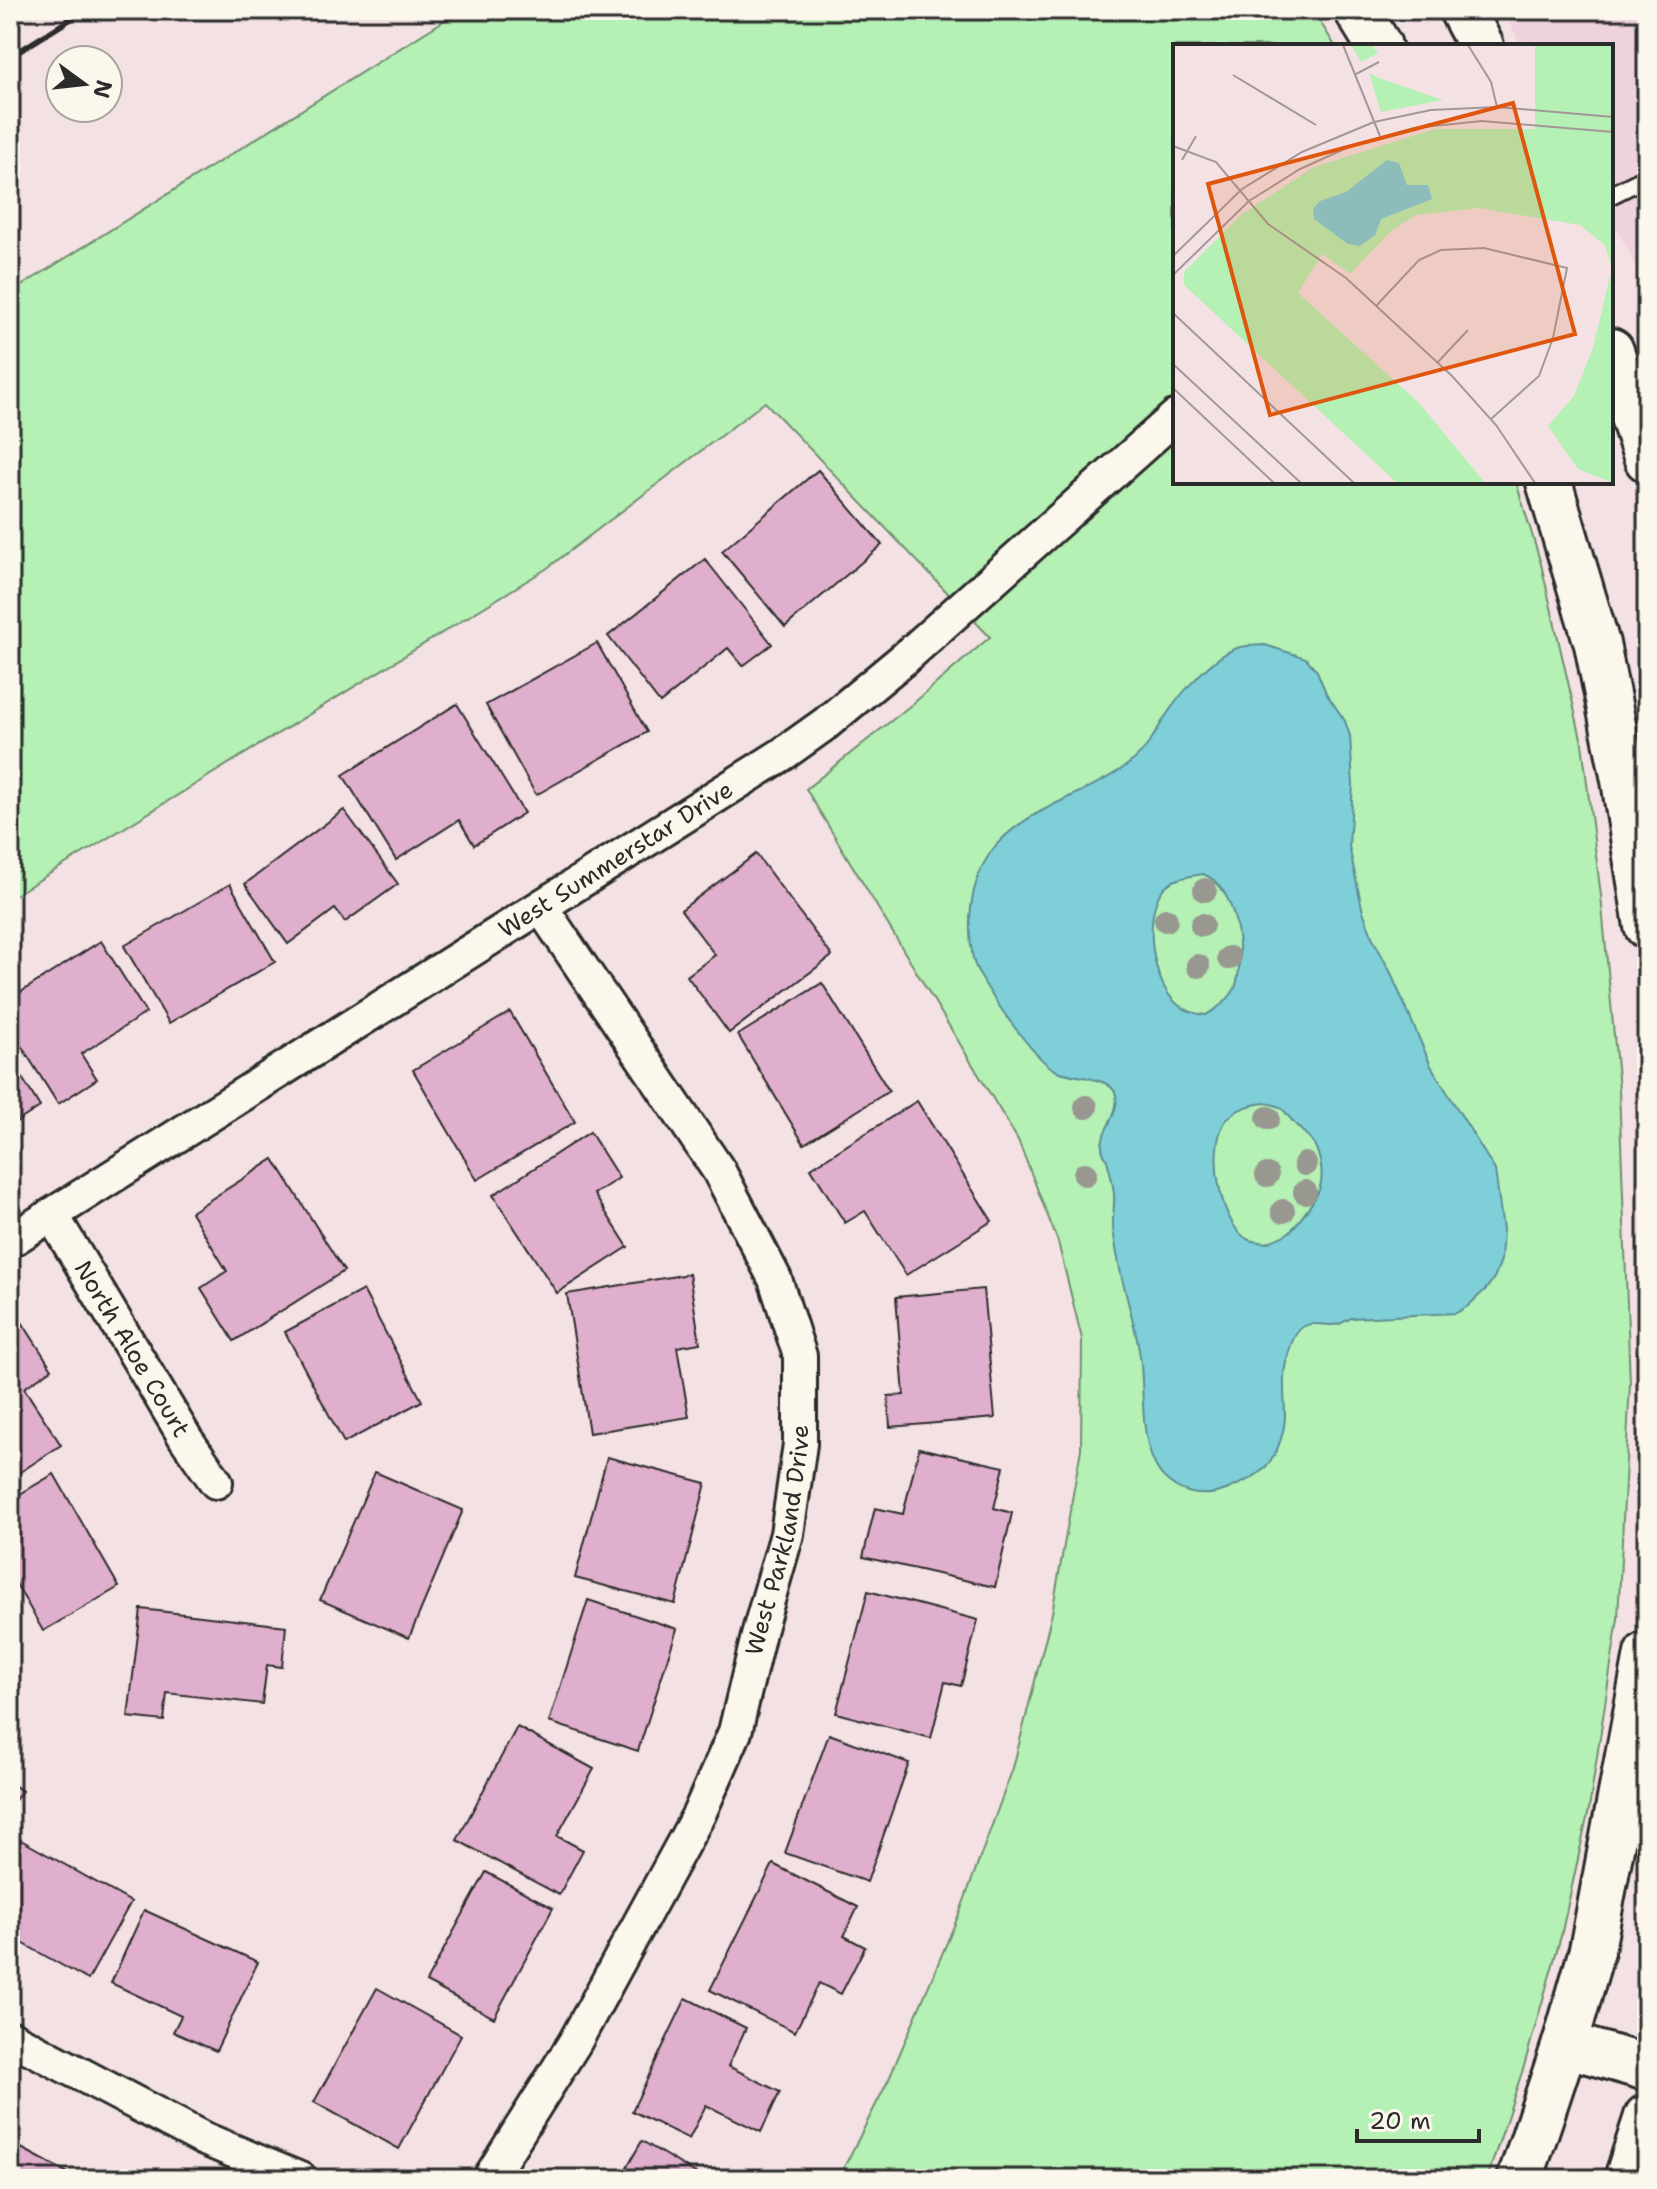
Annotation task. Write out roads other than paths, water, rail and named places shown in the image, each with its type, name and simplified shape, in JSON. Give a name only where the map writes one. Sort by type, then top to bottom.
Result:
[{"type":"main road","points":[[1357,10],[1378,44]]},
{"type":"main road","points":[[1462,10],[1480,44]]},
{"type":"main road","points":[[1613,357],[1647,459]]},
{"type":"main road","points":[[1550,484],[1597,644],[1624,780],[1647,926]]},
{"type":"main road","points":[[1520,2179],[1565,2044],[1592,1950],[1647,1654]]},
{"type":"main road","points":[[1565,2044],[1647,2068]]},
{"type":"main road","points":[[1627,2179],[1647,2117]]},
{"type":"street","name":"West Summerstar Drive","points":[[10,1241],[783,754],[825,724],[962,608],[1173,419]]},
{"type":"street","name":"West Parkland Drive","points":[[489,2179],[575,2042],[699,1814],[735,1732],[787,1534],[800,1444],[800,1356],[775,1279],[719,1171],[541,907]]},
{"type":"street","name":"North Aloe Court","points":[[52,1215],[186,1439],[216,1482]]},
{"type":"street","points":[[10,2037],[202,2138],[300,2179]]},
{"type":"lane","points":[[1613,194],[1647,177]]},
{"type":"water","points":[[1265,645],[1306,658],[1317,671],[1326,693],[1345,721],[1350,736],[1353,785],[1349,846],[1362,908],[1431,1066],[1495,1170],[1503,1229],[1501,1260],[1487,1288],[1456,1313],[1351,1318],[1340,1324],[1304,1326],[1295,1335],[1286,1363],[1285,1417],[1281,1440],[1274,1455],[1265,1467],[1248,1480],[1224,1491],[1200,1494],[1181,1489],[1163,1476],[1154,1462],[1146,1435],[1140,1355],[1117,1257],[1113,1231],[1114,1190],[1102,1148],[1104,1134],[1117,1102],[1116,1095],[1107,1084],[1055,1070],[1034,1052],[977,970],[971,946],[971,904],[983,865],[1004,837],[1020,824],[1135,759],[1181,696],[1218,659],[1237,648]],"holes":[[[1203,874],[1215,881],[1231,906],[1236,922],[1239,956],[1234,990],[1224,1003],[1206,1015],[1184,1009],[1168,994],[1156,966],[1152,932],[1153,915],[1163,889],[1176,880]],[[1263,1103],[1280,1107],[1310,1139],[1318,1154],[1322,1176],[1318,1191],[1296,1225],[1288,1233],[1266,1243],[1247,1239],[1237,1230],[1223,1202],[1217,1166],[1217,1149],[1225,1122],[1232,1114]]]},
{"type":"railway","points":[[10,57],[85,10]]}]
